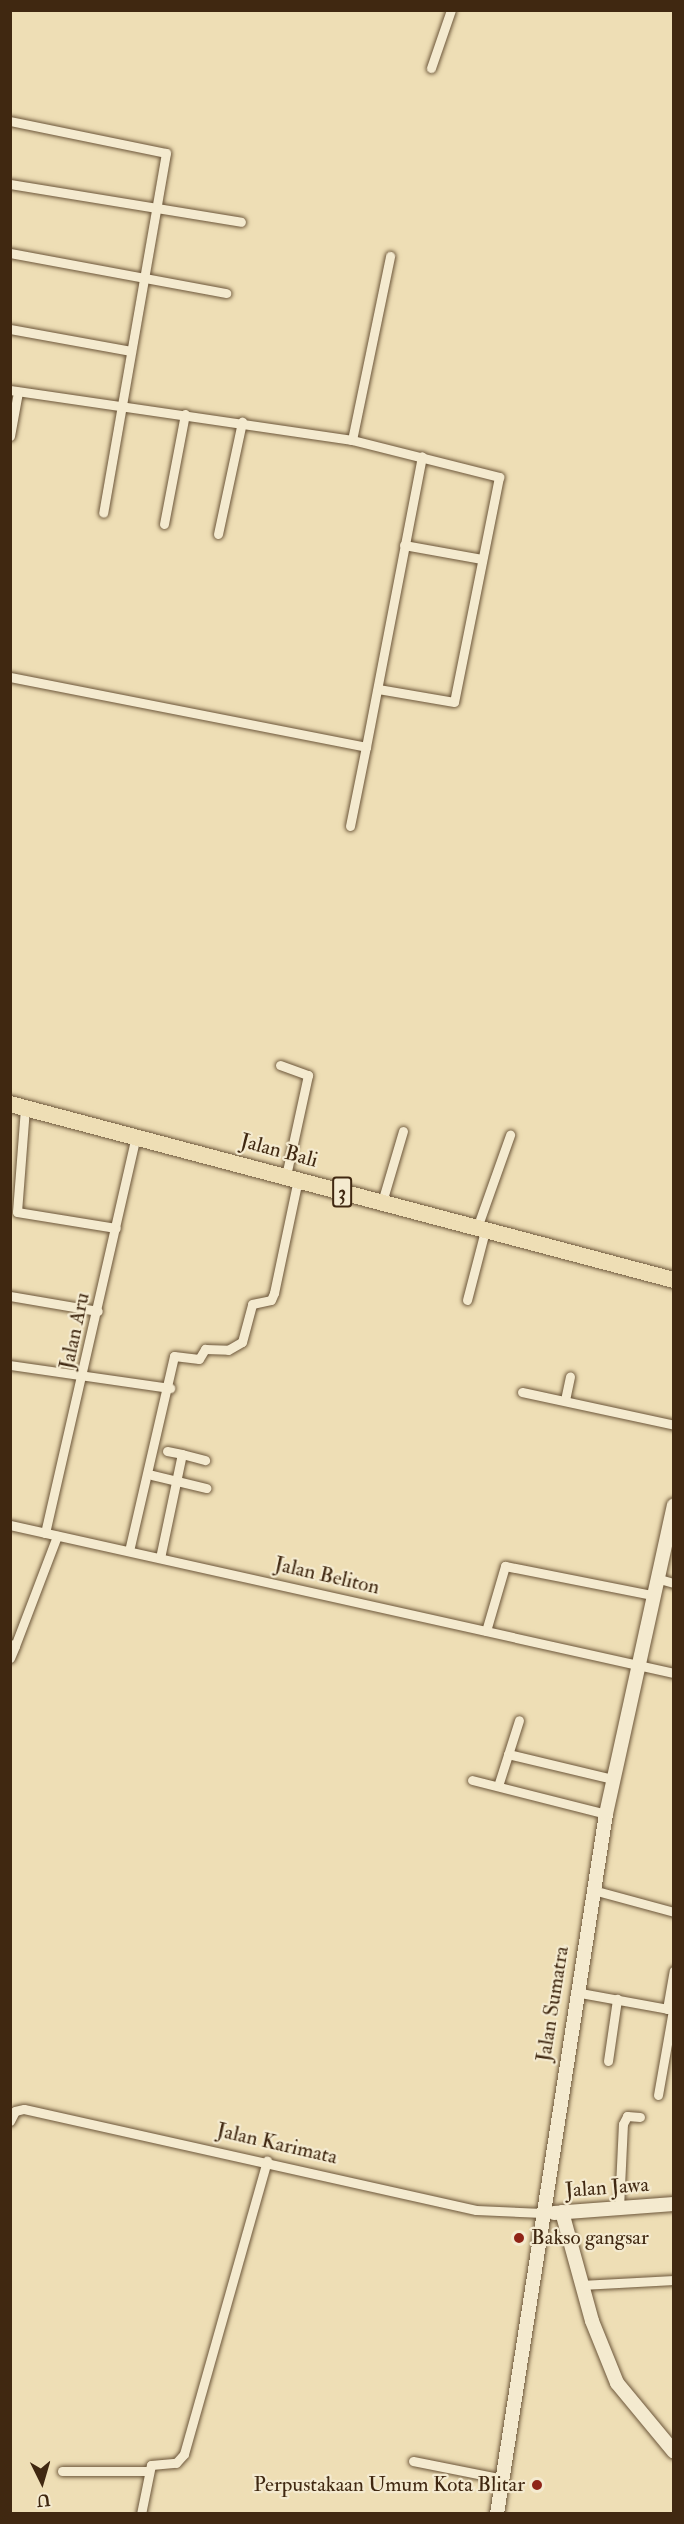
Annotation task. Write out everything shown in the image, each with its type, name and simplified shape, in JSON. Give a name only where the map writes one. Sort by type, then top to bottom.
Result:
[{"type":"highway","name":"Jalan Bali","points":[[18,1106],[382,1202],[482,1226],[674,1280]]},
{"type":"main road","name":"Jalan Sumatra","points":[[497,2514],[575,1992],[612,1779],[651,1595],[674,1505]]},
{"type":"main road","name":"Jalan Jawa","points":[[543,2213],[674,2204]]},
{"type":"main road","points":[[562,2212],[581,2285],[617,2383],[674,2451]]},
{"type":"street","points":[[431,68],[451,10]]},
{"type":"street","points":[[10,122],[163,149],[168,158],[103,513]]},
{"type":"street","points":[[10,184],[241,222]]},
{"type":"street","points":[[10,253],[146,276],[226,293]]},
{"type":"street","points":[[352,440],[390,256]]},
{"type":"street","points":[[10,329],[131,351]]},
{"type":"street","points":[[10,436],[14,391],[242,422],[352,440],[499,477],[454,702],[378,689]]},
{"type":"street","points":[[164,524],[185,414]]},
{"type":"street","points":[[218,534],[242,422]]},
{"type":"street","points":[[350,826],[422,456]]},
{"type":"street","points":[[404,545],[482,559]]},
{"type":"street","points":[[10,677],[366,747]]},
{"type":"street","points":[[129,1551],[170,1388],[174,1356],[198,1359],[205,1349],[236,1346],[242,1341],[252,1304],[271,1300],[308,1075],[280,1065]]},
{"type":"street","points":[[18,1106],[17,1212],[116,1228]]},
{"type":"street","points":[[382,1202],[403,1131]]},
{"type":"street","points":[[467,1300],[482,1226],[510,1136]]},
{"type":"street","name":"Jalan Aru","points":[[45,1533],[85,1374],[136,1137]]},
{"type":"street","points":[[10,1296],[98,1311]]},
{"type":"street","points":[[10,1365],[170,1388]]},
{"type":"street","points":[[565,1400],[570,1377]]},
{"type":"street","points":[[522,1392],[674,1425]]},
{"type":"street","points":[[167,1451],[205,1460]]},
{"type":"street","points":[[160,1558],[182,1454]]},
{"type":"street","points":[[152,1475],[206,1488]]},
{"type":"street","name":"Jalan Beliton","points":[[10,1525],[674,1673]]},
{"type":"street","points":[[10,1658],[13,1645],[57,1536]]},
{"type":"street","points":[[486,1631],[505,1566],[651,1595]]},
{"type":"street","points":[[656,1578],[674,1583]]},
{"type":"street","points":[[498,1786],[519,1720]]},
{"type":"street","points":[[508,1754],[612,1779]]},
{"type":"street","points":[[472,1780],[606,1814]]},
{"type":"street","points":[[593,1890],[674,1912]]},
{"type":"street","points":[[658,2095],[671,2010],[674,1971]]},
{"type":"street","points":[[575,1992],[671,2010]]},
{"type":"street","points":[[608,2061],[616,1999]]},
{"type":"street","name":"Jalan Karimata","points":[[10,2121],[15,2111],[24,2109],[267,2160],[431,2197],[476,2210],[543,2213]]},
{"type":"street","points":[[620,2208],[622,2124],[627,2116],[640,2116]]},
{"type":"street","points":[[141,2514],[148,2472],[153,2462],[176,2463],[184,2454],[267,2160]]},
{"type":"street","points":[[581,2285],[674,2280]]},
{"type":"street","points":[[413,2461],[503,2479]]},
{"type":"street","points":[[62,2471],[148,2472]]},
{"type":"place","name":"Bakso gangsar","points":[[519,2238]]},
{"type":"place","name":"Perpustakaan Umum Kota Blitar","points":[[537,2485]]}]
